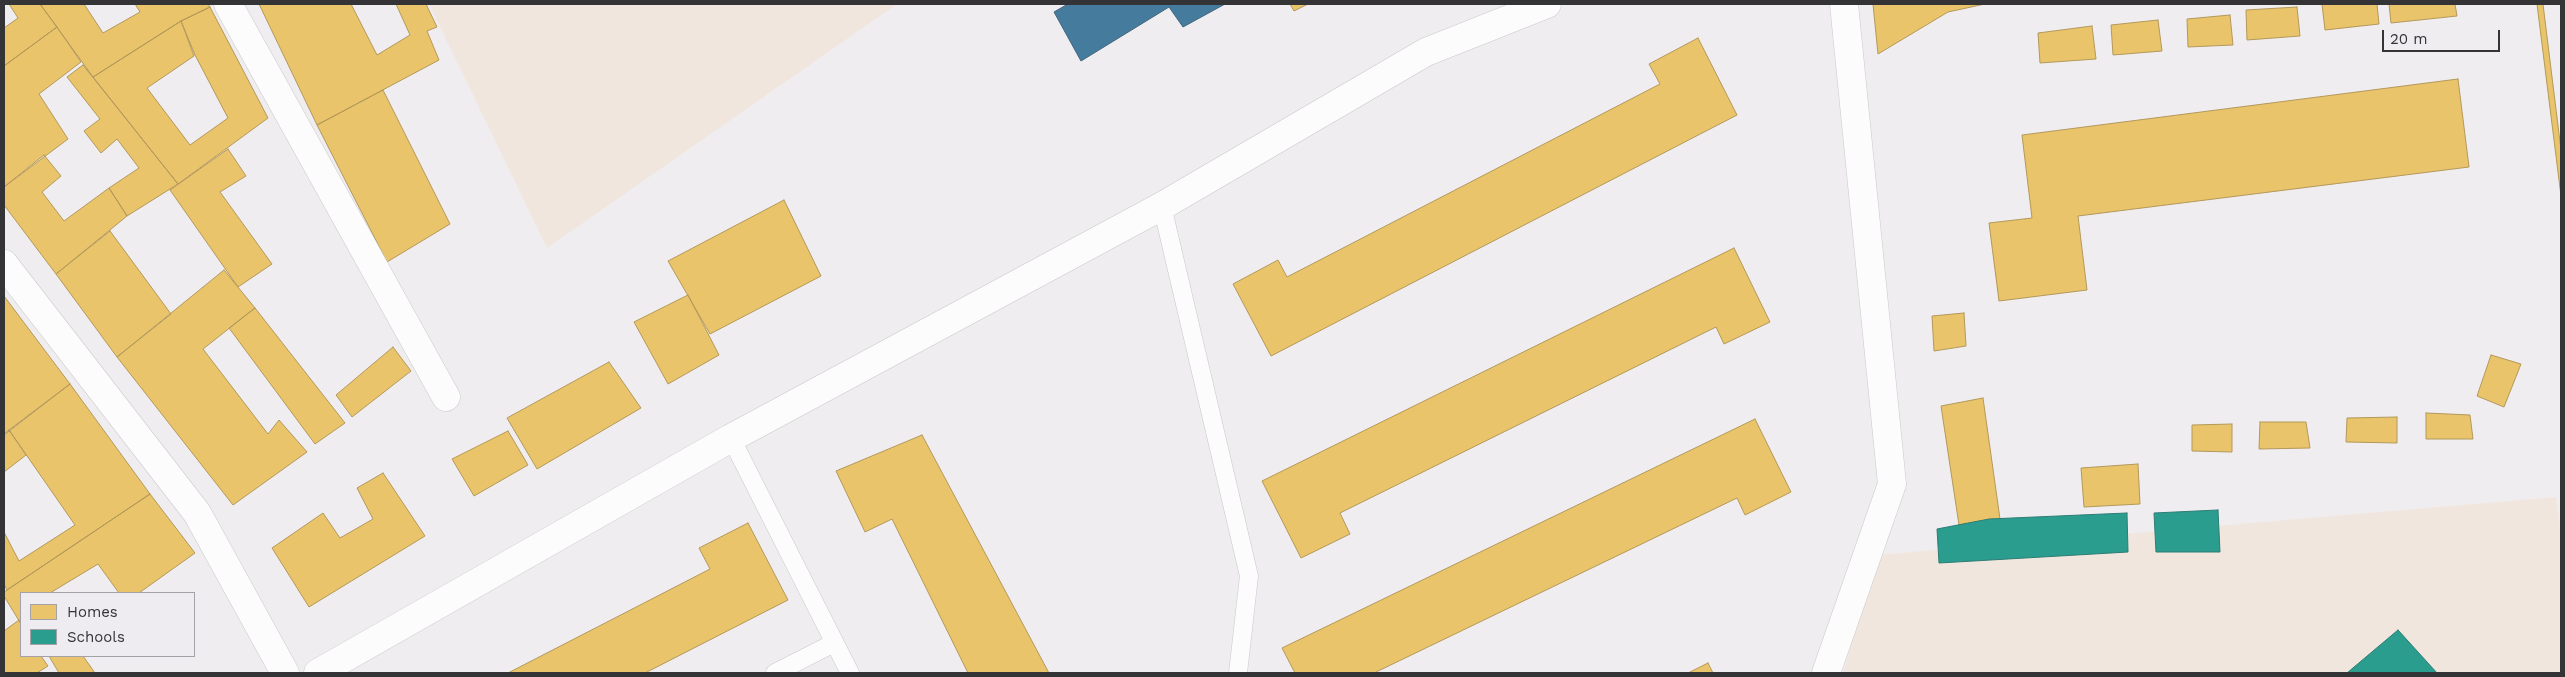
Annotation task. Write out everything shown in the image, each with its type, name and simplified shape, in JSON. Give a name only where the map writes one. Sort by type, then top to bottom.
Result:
[{"type":"street","points":[[228,4],[446,397]]},
{"type":"street","points":[[318,673],[731,438],[1162,206],[1426,52],[1547,4]]},
{"type":"street","points":[[1826,673],[1892,484],[1844,4]]},
{"type":"street","points":[[4,264],[197,513],[285,673]]},
{"type":"lane","points":[[1162,206],[1249,576],[1238,673]]},
{"type":"lane","points":[[731,438],[850,673]]},
{"type":"lane","points":[[775,673],[834,643]]},
{"type":"shaded area","points":[[429,4],[897,4],[547,248]]},
{"type":"shaded area","points":[[2556,497],[2561,533],[2561,673],[1843,673],[1877,555]]},
{"type":"building: Homes","points":[[9,4],[40,4],[57,27],[4,66],[4,28],[18,18]]},
{"type":"building: Homes","points":[[40,4],[84,4],[103,33],[140,12],[135,4],[208,4],[210,7],[181,21],[93,77]]},
{"type":"building: Homes","points":[[259,4],[351,4],[377,55],[410,35],[396,4],[426,4],[437,27],[427,31],[439,60],[317,125]]},
{"type":"building: Homes","points":[[1290,4],[1308,4],[1294,11]]},
{"type":"building: Homes","points":[[1873,4],[1985,4],[1948,12],[1878,54]]},
{"type":"building: Homes","points":[[2322,4],[2377,4],[2379,24],[2325,30]]},
{"type":"building: Homes","points":[[2389,4],[2455,4],[2457,16],[2391,23]]},
{"type":"building: Homes","points":[[2537,4],[2561,4],[2561,196]]},
{"type":"building: Homes","points":[[2543,4],[2561,4],[2561,150]]},
{"type":"building: Homes","points":[[210,7],[268,118],[178,184],[93,77],[181,21]],"holes":[[[181,21],[195,55],[228,118],[190,145],[147,88],[194,56]]]},
{"type":"building: Homes","points":[[2297,7],[2300,36],[2247,40],[2246,10]]},
{"type":"building: Homes","points":[[2230,15],[2233,45],[2188,47],[2187,19]]},
{"type":"building: Homes","points":[[2158,20],[2162,51],[2113,55],[2111,25]]},
{"type":"building: Homes","points":[[2092,26],[2096,59],[2040,63],[2038,33]]},
{"type":"building: Homes","points":[[57,27],[81,62],[39,94],[68,139],[4,187],[4,66]]},
{"type":"building: Homes","points":[[1698,38],[1737,115],[1271,356],[1233,284],[1278,260],[1287,277],[1660,84],[1649,64]]},
{"type":"building: Homes","points":[[83,65],[178,184],[127,216],[109,188],[139,168],[117,139],[101,153],[84,131],[100,119],[67,77]]},
{"type":"building: Homes","points":[[2458,79],[2469,167],[2078,216],[2087,290],[1999,301],[1989,223],[2032,218],[2022,135]]},
{"type":"building: Homes","points":[[383,90],[450,224],[387,262],[317,125]]},
{"type":"building: Homes","points":[[228,149],[246,176],[220,192],[272,264],[238,287],[170,190]]},
{"type":"building: Homes","points":[[44,155],[61,176],[42,192],[64,221],[109,188],[127,216],[56,274],[4,205],[4,187]]},
{"type":"building: Homes","points":[[784,200],[821,276],[710,334],[668,261]]},
{"type":"building: Homes","points":[[110,231],[171,314],[117,357],[56,274]]},
{"type":"building: Homes","points":[[1734,248],[1770,322],[1724,344],[1716,327],[1340,513],[1350,534],[1301,558],[1262,481]]},
{"type":"building: Homes","points":[[224,270],[255,308],[203,349],[268,434],[279,420],[307,452],[233,505],[117,357]]},
{"type":"building: Homes","points":[[688,295],[719,355],[668,384],[634,322]]},
{"type":"building: Homes","points":[[4,296],[70,384],[4,435]]},
{"type":"building: Homes","points":[[255,308],[345,423],[315,444],[229,328]]},
{"type":"building: Homes","points":[[1964,313],[1966,346],[1934,351],[1932,316]]},
{"type":"building: Homes","points":[[393,347],[411,371],[352,417],[336,395]]},
{"type":"building: Homes","points":[[2491,355],[2521,364],[2504,407],[2477,396]]},
{"type":"building: Homes","points":[[609,362],[641,408],[537,469],[507,418]]},
{"type":"building: Homes","points":[[70,384],[150,494],[7,590],[4,584],[4,532],[19,561],[75,525],[9,430]]},
{"type":"building: Homes","points":[[1983,398],[2000,519],[1959,525],[1941,406]]},
{"type":"building: Homes","points":[[2426,413],[2470,415],[2473,439],[2426,439]]},
{"type":"building: Homes","points":[[2397,417],[2397,443],[2346,442],[2347,418]]},
{"type":"building: Homes","points":[[1755,419],[1791,492],[1745,515],[1737,498],[1374,673],[1295,673],[1282,648]]},
{"type":"building: Homes","points":[[2260,422],[2306,422],[2310,448],[2259,449]]},
{"type":"building: Homes","points":[[2232,424],[2232,452],[2192,451],[2192,425]]},
{"type":"building: Homes","points":[[9,430],[26,455],[4,472],[4,434]]},
{"type":"building: Homes","points":[[508,431],[528,465],[474,496],[452,459]]},
{"type":"building: Homes","points":[[922,435],[1049,673],[968,673],[892,519],[865,532],[836,471]]},
{"type":"building: Homes","points":[[2138,464],[2140,504],[2084,507],[2081,468]]},
{"type":"building: Homes","points":[[383,473],[425,536],[309,607],[272,548],[323,513],[340,538],[373,519],[357,488]]},
{"type":"building: Homes","points":[[150,494],[195,553],[140,592],[118,592],[98,564],[52,592],[20,592],[20,622],[4,596],[4,592]]},
{"type":"building: Homes","points":[[748,523],[788,600],[645,673],[508,673],[710,569],[699,548]]},
{"type":"building: Homes","points":[[19,620],[20,657],[42,657],[48,666],[37,673],[4,673],[4,631]]},
{"type":"building: Homes","points":[[50,657],[84,657],[95,673],[59,673]]},
{"type":"building: Homes","points":[[1708,663],[1713,673],[1688,673]]},
{"type":"building: Schools","points":[[2218,510],[2220,552],[2156,552],[2154,513]]},
{"type":"building: Schools","points":[[2127,513],[2128,552],[1939,563],[1937,529],[1989,519]]},
{"type":"building: Schools","points":[[2398,630],[2437,673],[2347,673]]},
{"type":"building: Public","points":[[1068,4],[1225,4],[1183,27],[1169,7],[1081,61],[1054,12]]}]
